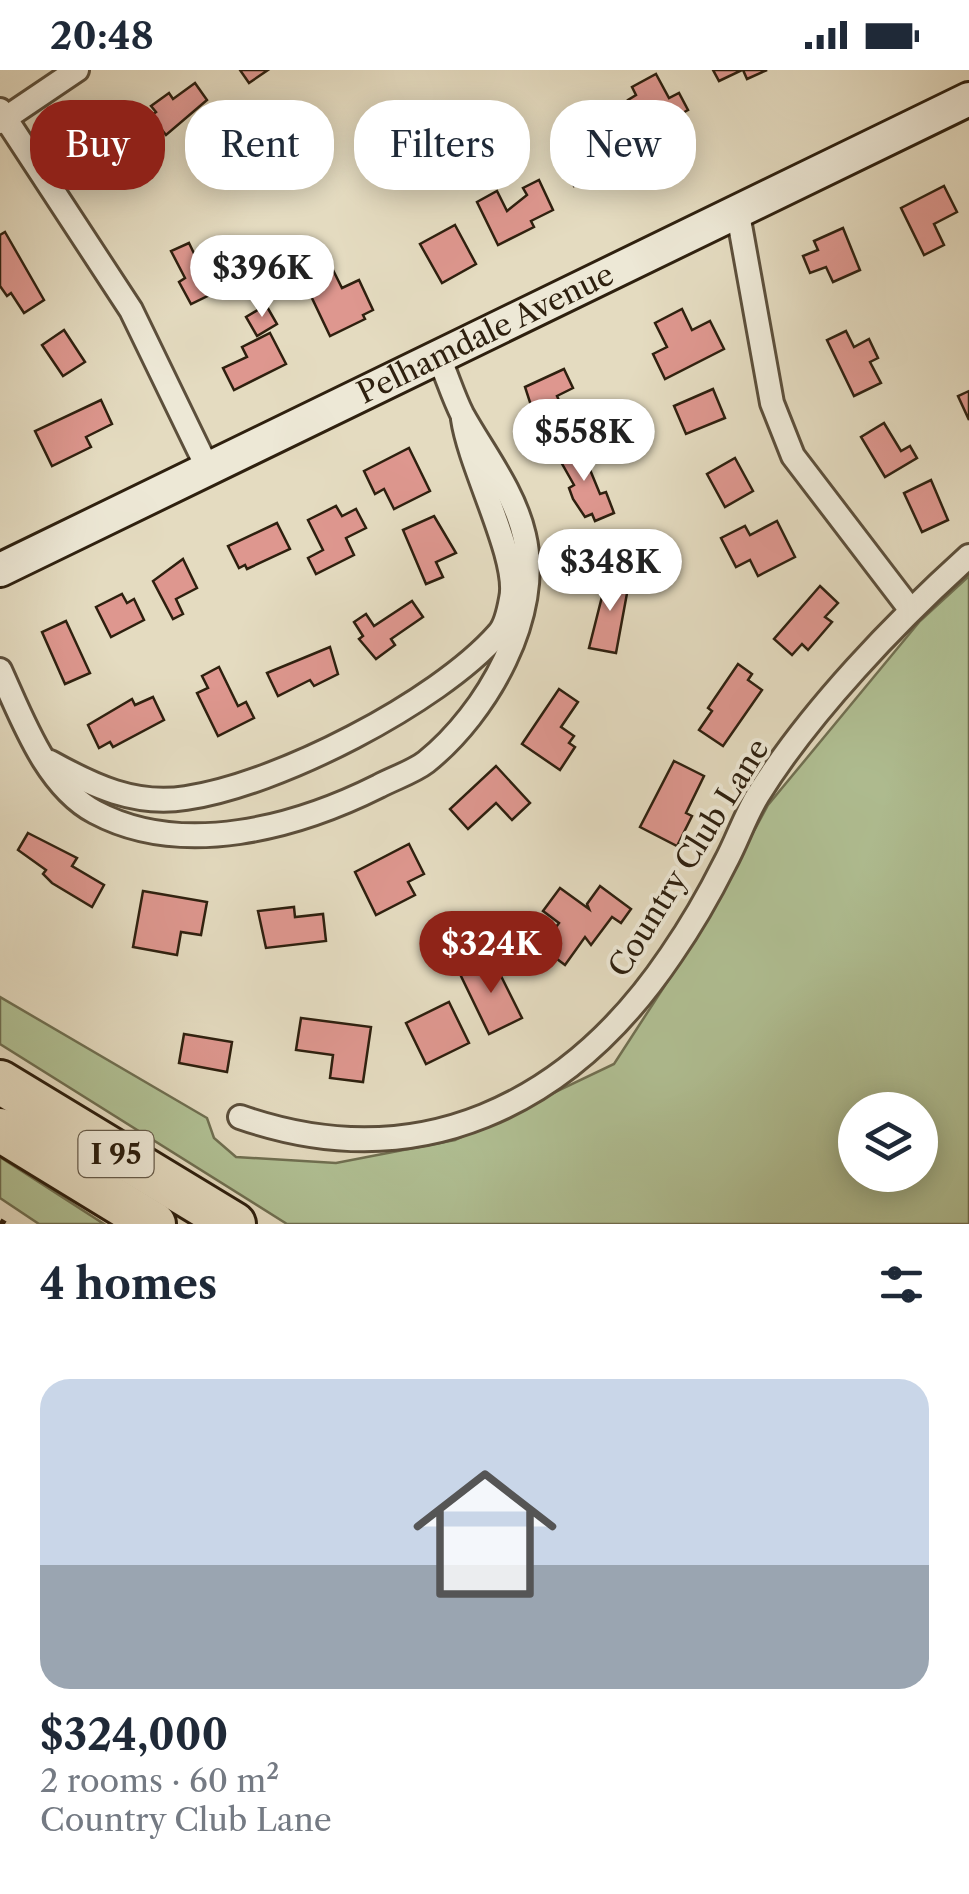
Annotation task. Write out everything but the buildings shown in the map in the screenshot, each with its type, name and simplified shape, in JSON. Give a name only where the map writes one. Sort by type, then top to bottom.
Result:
[{"type":"highway","name":"I 95","points":[[0,1082],[234,1224]]},
{"type":"highway","name":"I 95","points":[[0,1130],[154,1224]]},
{"type":"street","points":[[77,70],[2,116],[132,310],[208,469]]},
{"type":"street","name":"Pelhamdale Avenue","points":[[0,570],[969,99]]},
{"type":"street","points":[[738,214],[772,403],[793,456],[910,609]]},
{"type":"street","points":[[0,670],[28,730],[70,792],[94,812],[143,831],[205,832],[284,825],[335,808],[424,764],[469,720],[506,657],[526,577],[524,535],[484,445],[463,415],[440,358]]},
{"type":"street","points":[[48,760],[109,793],[187,798],[276,773],[344,742],[424,695],[484,646],[500,632],[514,577],[468,452],[463,415]]},
{"type":"street","name":"Country Club Lane","points":[[240,1117],[286,1133],[359,1141],[412,1138],[466,1124],[559,1078],[626,1013],[670,957],[725,863],[757,796],[788,752],[910,609],[969,556]]},
{"type":"green space","points":[[969,576],[969,1224],[287,1224],[0,1044],[0,997],[207,1118],[214,1138],[236,1157],[336,1163],[455,1140],[614,1064],[697,936],[768,805],[920,621]]},
{"type":"green space","points":[[0,1157],[104,1224],[39,1224],[0,1198]]},
{"type":"railway","points":[[0,1221],[5,1224]]}]
